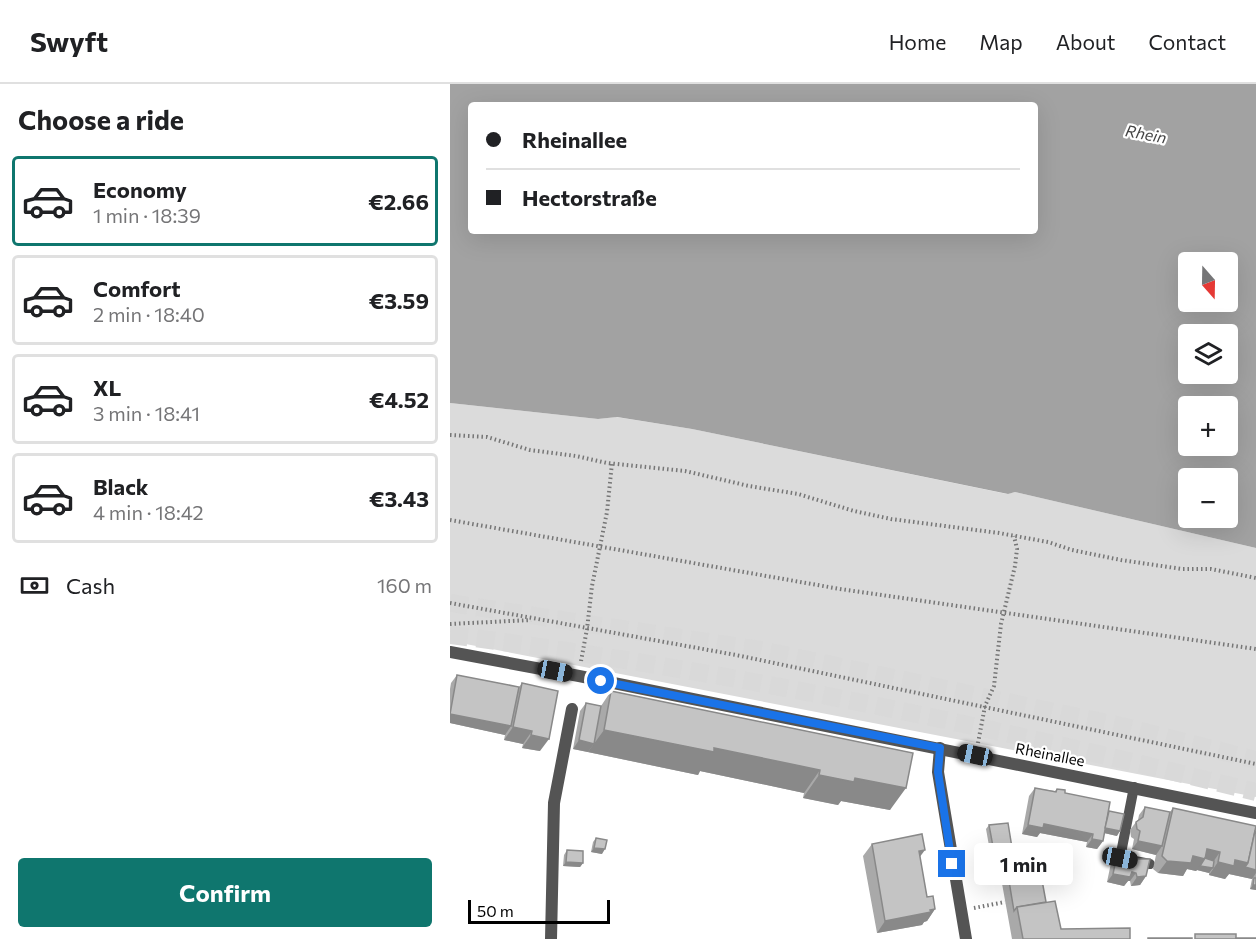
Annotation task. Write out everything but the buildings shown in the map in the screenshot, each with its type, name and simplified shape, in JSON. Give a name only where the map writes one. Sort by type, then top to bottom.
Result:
[{"type":"street","name":"Rheinallee","points":[[450,652],[940,748],[1256,813]]},
{"type":"street","points":[[551,939],[554,803],[572,709]]},
{"type":"street","points":[[940,748],[938,772],[966,939]]},
{"type":"lane","points":[[1134,787],[1120,858],[1150,864]]},
{"type":"path","points":[[450,435],[488,437],[530,450],[612,463],[685,471],[749,486],[798,494],[854,511],[891,519],[1014,536],[1121,560],[1182,569],[1210,569],[1256,578]]},
{"type":"path","points":[[579,676],[588,629],[592,586],[607,512],[612,463]]},
{"type":"path","points":[[450,520],[840,589],[1256,649]]},
{"type":"path","points":[[975,755],[985,706],[993,686],[997,644],[1017,549],[1014,536]]},
{"type":"path","points":[[450,603],[736,655],[1256,764]]},
{"type":"path","points":[[450,624],[537,620]]},
{"type":"path","points":[[960,911],[1005,902]]},
{"type":"shaded area","points":[[450,403],[598,419],[616,417],[692,429],[1007,494],[1015,492],[1256,548],[1256,797],[450,641]]},
{"type":"water","name":"Rhein","points":[[450,84],[1256,84],[1256,548],[1015,492],[1008,494],[692,429],[617,417],[598,419],[450,403]]},
{"type":"tunnel","points":[[450,603],[761,650],[1121,726],[1256,760]]},
{"type":"tunnel","points":[[450,635],[754,682],[956,722],[1256,792]]},
{"type":"route","points":[[601,681],[940,748],[938,772],[952,864]]}]
